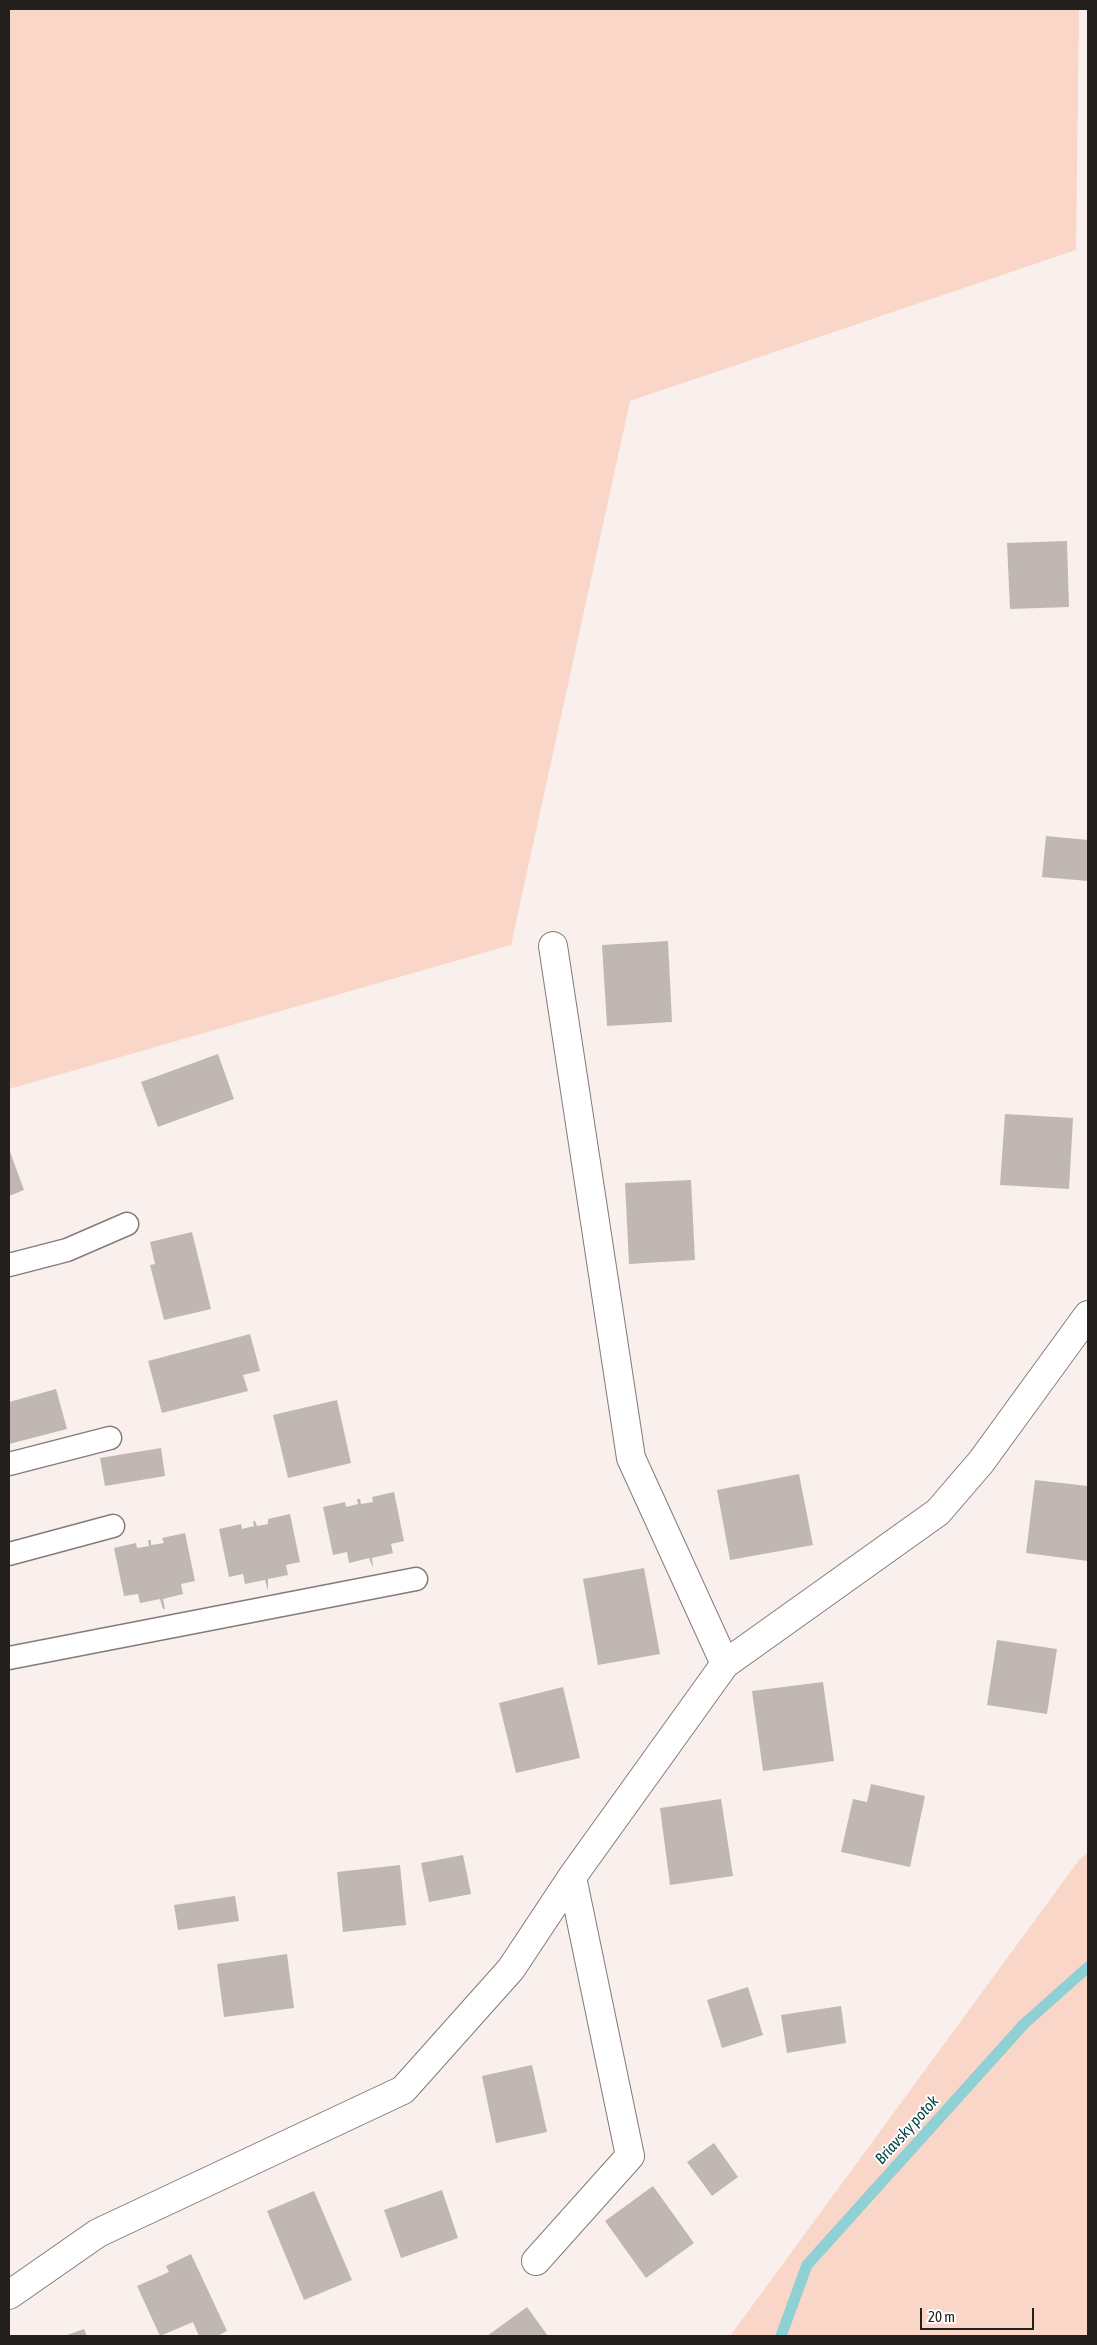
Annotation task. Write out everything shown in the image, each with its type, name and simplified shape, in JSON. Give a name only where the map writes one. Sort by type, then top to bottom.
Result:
[{"type":"street","points":[[553,946],[631,1458],[725,1664]]},
{"type":"street","points":[[9,2295],[98,2233],[403,2090],[510,1969],[572,1877],[725,1664],[938,1512],[981,1462],[1088,1315]]},
{"type":"street","points":[[536,2260],[630,2156],[572,1877]]},
{"type":"lane","points":[[9,1265],[68,1250],[128,1224]]},
{"type":"lane","points":[[9,1464],[110,1438]]},
{"type":"lane","points":[[9,1554],[113,1526]]},
{"type":"lane","points":[[9,1658],[416,1579]]},
{"type":"shaded area","points":[[9,9],[1079,9],[1076,250],[630,401],[511,945],[9,1089]]},
{"type":"shaded area","points":[[1088,1852],[1088,2336],[730,2336],[1079,1860]]},
{"type":"building","points":[[1067,541],[1069,607],[1010,609],[1007,543]]},
{"type":"building","points":[[1046,836],[1088,840],[1088,881],[1042,877]]},
{"type":"building","points":[[668,941],[672,1022],[607,1026],[602,945]]},
{"type":"building","points":[[218,1054],[234,1099],[158,1127],[141,1082]]},
{"type":"building","points":[[1005,1114],[1073,1118],[1069,1189],[1000,1185]]},
{"type":"building","points":[[9,1149],[24,1190],[9,1196]]},
{"type":"building","points":[[691,1180],[695,1260],[629,1264],[625,1183]]},
{"type":"building","points":[[192,1232],[211,1309],[164,1320],[150,1265],[155,1264],[150,1242]]},
{"type":"building","points":[[250,1334],[260,1371],[243,1375],[248,1391],[162,1413],[148,1361]]},
{"type":"building","points":[[56,1389],[67,1429],[9,1444],[9,1402]]},
{"type":"building","points":[[337,1400],[351,1463],[288,1478],[273,1415]]},
{"type":"building","points":[[161,1448],[165,1476],[105,1486],[100,1458]]},
{"type":"building","points":[[799,1474],[813,1545],[730,1560],[717,1490]]},
{"type":"building","points":[[1035,1480],[1088,1486],[1088,1561],[1026,1553]]},
{"type":"building","points":[[394,1492],[404,1541],[391,1544],[393,1553],[372,1558],[373,1568],[369,1558],[349,1563],[347,1552],[333,1555],[323,1507],[345,1502],[346,1507],[358,1504],[357,1499],[360,1499],[361,1504],[373,1502],[372,1497]]},
{"type":"building","points":[[290,1514],[300,1562],[286,1565],[288,1575],[268,1579],[268,1591],[265,1580],[245,1584],[243,1574],[229,1577],[219,1529],[241,1524],[242,1529],[254,1526],[253,1521],[255,1521],[257,1526],[268,1524],[268,1519]]},
{"type":"building","points":[[185,1533],[195,1581],[181,1584],[183,1594],[163,1599],[165,1609],[163,1609],[160,1599],[140,1603],[138,1594],[124,1596],[114,1548],[136,1543],[137,1548],[149,1546],[148,1540],[151,1540],[151,1545],[164,1543],[162,1538]]},
{"type":"building","points":[[644,1568],[660,1654],[598,1665],[583,1579]]},
{"type":"building","points":[[997,1640],[1057,1649],[1047,1714],[987,1705]]},
{"type":"building","points":[[823,1682],[834,1761],[763,1771],[752,1691]]},
{"type":"building","points":[[563,1687],[580,1758],[516,1773],[499,1703]]},
{"type":"building","points":[[871,1784],[925,1796],[910,1867],[841,1852],[853,1799],[867,1802]]},
{"type":"building","points":[[721,1799],[733,1876],[670,1885],[660,1808]]},
{"type":"building","points":[[463,1855],[471,1894],[429,1902],[421,1863]]},
{"type":"building","points":[[400,1865],[406,1925],[343,1932],[337,1872]]},
{"type":"building","points":[[235,1896],[239,1921],[178,1930],[174,1905]]},
{"type":"building","points":[[287,1954],[294,2008],[224,2017],[217,1964]]},
{"type":"building","points":[[748,1987],[763,2035],[722,2048],[707,2000]]},
{"type":"building","points":[[841,2006],[846,2043],[787,2053],[781,2015]]},
{"type":"building","points":[[532,2065],[547,2132],[496,2143],[482,2076]]},
{"type":"building","points":[[714,2143],[738,2177],[712,2196],[687,2162]]},
{"type":"building","points":[[653,2186],[694,2243],[646,2278],[605,2221]]},
{"type":"building","points":[[442,2190],[458,2238],[401,2258],[384,2210]]},
{"type":"building","points":[[314,2191],[352,2280],[304,2300],[267,2211]]},
{"type":"building","points":[[191,2254],[227,2331],[217,2336],[199,2336],[193,2322],[160,2336],[137,2286],[169,2272],[166,2266]]},
{"type":"building","points":[[527,2307],[548,2336],[487,2336]]},
{"type":"building","points":[[84,2329],[87,2336],[64,2336]]},
{"type":"waterway","name":"Briavsky potok","points":[[781,2336],[807,2265],[1024,2024],[1088,1967]]}]
